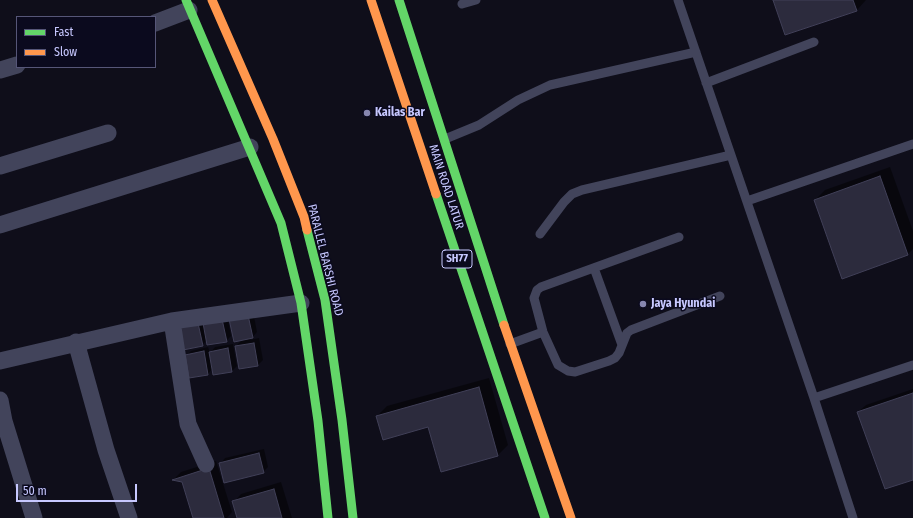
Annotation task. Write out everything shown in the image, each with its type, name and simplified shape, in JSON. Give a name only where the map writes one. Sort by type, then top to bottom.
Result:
[{"type":"main road","name":"PARALLEL BARSHI ROAD","points":[[212,0],[273,139],[304,217],[325,300],[342,420],[353,518]]},
{"type":"main road","name":"MAIN ROAD LATUR","points":[[370,0],[545,518]]},
{"type":"main road","name":"MAIN ROAD LATUR","points":[[398,0],[445,139],[510,344],[571,518]]},
{"type":"main road","points":[[188,5],[250,147],[281,223],[301,303],[318,422],[328,518]]},
{"type":"street","points":[[156,22],[188,5]]},
{"type":"street","points":[[0,70],[16,65]]},
{"type":"street","points":[[0,166],[108,132]]},
{"type":"street","points":[[0,225],[250,147]]},
{"type":"street","points":[[0,361],[76,342],[172,321],[301,303]]},
{"type":"street","points":[[172,321],[188,424],[206,464]]},
{"type":"street","points":[[76,342],[106,450],[129,518]]},
{"type":"street","points":[[0,400],[2,422],[34,518]]},
{"type":"lane","points":[[462,4],[476,0]]},
{"type":"lane","points":[[678,0],[814,398],[853,518]]},
{"type":"lane","points":[[706,83],[814,42]]},
{"type":"lane","points":[[445,139],[479,125],[518,100],[550,85],[696,52]]},
{"type":"lane","points":[[746,201],[913,144]]},
{"type":"lane","points":[[540,234],[564,202],[572,194],[582,190],[731,155]]},
{"type":"lane","points":[[679,237],[541,287],[534,294],[543,332],[558,365],[568,371],[575,372],[608,361],[615,358],[627,333],[631,330],[720,296]]},
{"type":"lane","points":[[594,268],[622,345]]},
{"type":"lane","points":[[510,344],[543,332]]},
{"type":"lane","points":[[814,398],[913,365]]},
{"type":"building","points":[[773,0],[853,0],[857,11],[785,35]]},
{"type":"building","points":[[880,176],[908,255],[842,279],[814,200]]},
{"type":"building","points":[[248,315],[253,338],[234,342],[229,319]]},
{"type":"building","points":[[222,319],[227,342],[207,345],[203,323]]},
{"type":"building","points":[[198,323],[203,346],[183,350],[179,327]]},
{"type":"building","points":[[254,343],[258,366],[239,369],[235,346]]},
{"type":"building","points":[[228,348],[232,372],[213,375],[209,352]]},
{"type":"building","points":[[204,351],[208,375],[189,378],[185,355]]},
{"type":"building","points":[[479,387],[498,456],[441,472],[428,427],[383,440],[376,416]]},
{"type":"building","points":[[913,393],[913,480],[885,489],[857,412]]},
{"type":"building","points":[[259,453],[264,473],[224,483],[219,463]]},
{"type":"building","points":[[209,468],[224,518],[193,518],[182,482],[172,480]]},
{"type":"building","points":[[274,489],[282,518],[237,518],[232,501]]},
{"type":"traffic: fast","points":[[186,0],[281,223],[301,303],[318,421],[328,518]]},
{"type":"traffic: fast","points":[[399,0],[504,325]]},
{"type":"traffic: fast","points":[[436,194],[545,518]]},
{"type":"traffic: fast","points":[[307,230],[325,300],[342,420],[353,518]]},
{"type":"traffic: slow","points":[[212,0],[273,139],[304,217],[307,230]]},
{"type":"traffic: slow","points":[[371,0],[436,194]]},
{"type":"traffic: slow","points":[[504,325],[571,518]]},
{"type":"place","name":"Kailas Bar","points":[[367,113]]},
{"type":"place","name":"Jaya Hyundai","points":[[643,304]]}]
